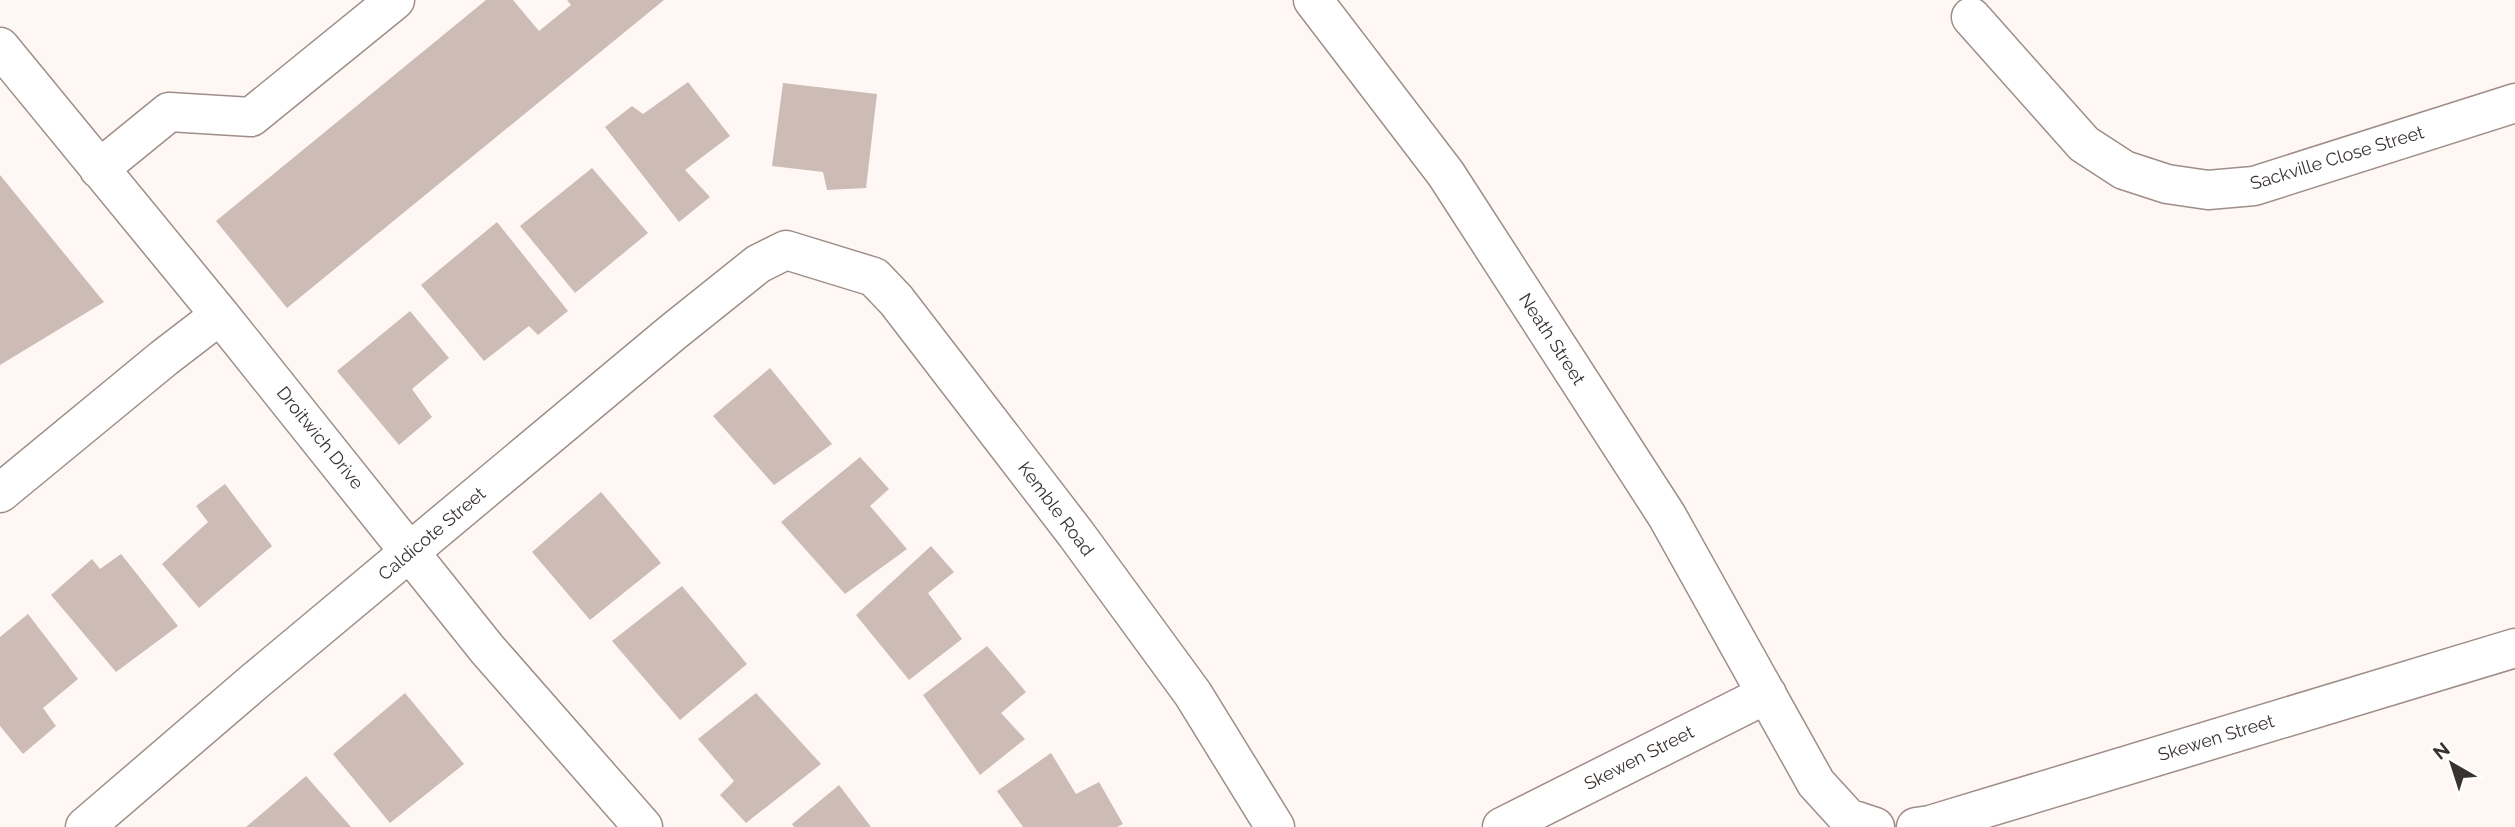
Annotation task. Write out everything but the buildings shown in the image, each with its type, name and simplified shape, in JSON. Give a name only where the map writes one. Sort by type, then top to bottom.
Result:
[{"type":"street","points":[[99,169],[169,112],[251,117],[395,0]]},
{"type":"street","name":"Neath Street","points":[[1313,0],[1446,174],[1667,516],[1767,694]]},
{"type":"street","name":"Sackville Close Street","points":[[1971,17],[2084,144],[2124,170],[2167,184],[2208,190],[2254,186],[2515,103]]},
{"type":"street","name":"Droitwich Drive","points":[[7,67],[99,169],[220,315],[487,649],[643,827]]},
{"type":"street","name":"Caldicote Street","points":[[85,827],[673,331],[758,264],[786,250]]},
{"type":"street","name":"Kemble Road","points":[[786,250],[874,277],[896,300],[1076,534],[1193,694],[1275,827]]},
{"type":"street","points":[[0,494],[220,315]]},
{"type":"street","name":"Skewen Street","points":[[1916,827],[2515,648]]},
{"type":"street","points":[[1767,694],[1816,783],[1848,818],[1875,827]]},
{"type":"street","name":"Skewen Street","points":[[1503,827],[1767,694]]}]
